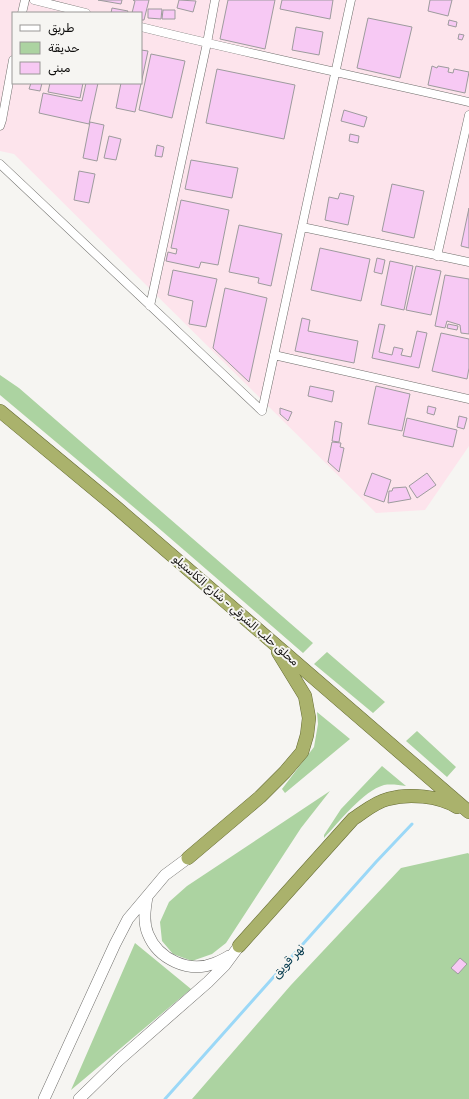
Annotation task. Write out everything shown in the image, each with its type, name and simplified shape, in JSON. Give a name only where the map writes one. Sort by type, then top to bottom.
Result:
[{"type":"highway","name":"محلق حلب الشرقي - شارع الكاستيلو","points":[[0,411],[117,508],[469,813]]},
{"type":"highway","points":[[188,858],[260,797],[285,772],[302,752],[308,735],[309,718],[305,696],[272,642]]},
{"type":"highway","points":[[239,946],[353,819],[371,807],[387,799],[403,796],[436,798],[469,813]]},
{"type":"main road","points":[[44,1099],[115,944],[128,919],[165,876],[188,858]]},
{"type":"main road","points":[[147,896],[144,915],[148,933],[157,949],[172,961],[190,967],[208,966],[226,958],[239,946]]},
{"type":"main road","points":[[80,1099],[119,1060],[208,982],[225,965],[239,946]]},
{"type":"street","points":[[22,12],[25,0]]},
{"type":"street","points":[[34,0],[82,12]]},
{"type":"street","points":[[150,306],[215,0]]},
{"type":"street","points":[[0,164],[262,410],[351,0]]},
{"type":"street","points":[[142,27],[469,102]]},
{"type":"street","points":[[0,126],[12,65]]},
{"type":"street","points":[[437,256],[469,115]]},
{"type":"street","points":[[302,227],[469,262]]},
{"type":"street","points":[[274,355],[469,399]]},
{"type":"shaded area","points":[[0,0],[469,0],[469,446],[425,510],[376,513],[14,154],[0,151]]},
{"type":"green space","points":[[0,375],[19,388],[313,643],[303,653],[155,525],[0,395]]},
{"type":"green space","points":[[327,652],[385,702],[373,713],[314,664]]},
{"type":"green space","points":[[317,712],[350,739],[285,793],[282,789],[314,747],[318,724]]},
{"type":"green space","points":[[417,731],[456,767],[447,777],[406,741]]},
{"type":"green space","points":[[382,766],[406,786],[384,785],[376,788],[360,800],[324,838],[324,835],[341,809]]},
{"type":"green space","points":[[330,791],[301,828],[226,943],[212,954],[192,961],[173,954],[162,941],[160,922],[169,902],[187,886]]},
{"type":"green space","points":[[468,853],[469,1099],[192,1099],[291,985],[401,868]]},
{"type":"green space","points":[[135,943],[191,989],[71,1090]]},
{"type":"building","points":[[98,0],[122,0],[121,4]]},
{"type":"building","points":[[133,0],[149,0],[144,20],[142,20],[142,12],[132,12],[135,1]]},
{"type":"building","points":[[179,0],[196,1],[193,12],[177,8]]},
{"type":"building","points":[[228,0],[275,0],[265,49],[220,39]]},
{"type":"building","points":[[282,0],[333,0],[330,19],[280,9]]},
{"type":"building","points":[[430,0],[452,0],[448,16],[428,11]]},
{"type":"building","points":[[112,8],[128,11],[128,12],[111,12]]},
{"type":"building","points":[[148,9],[162,9],[161,19],[148,18]]},
{"type":"building","points":[[163,10],[175,10],[175,19],[162,19]]},
{"type":"building","points":[[368,18],[412,27],[400,78],[357,68]]},
{"type":"building","points":[[449,20],[457,22],[456,27],[448,25]]},
{"type":"building","points":[[296,27],[323,32],[319,55],[292,50]]},
{"type":"building","points":[[459,34],[464,35],[462,40],[458,39]]},
{"type":"building","points":[[142,50],[148,51],[142,79]]},
{"type":"building","points":[[151,54],[185,61],[172,118],[139,110]]},
{"type":"building","points":[[432,66],[437,68],[438,66],[449,68],[448,72],[453,73],[454,69],[469,72],[465,93],[428,85]]},
{"type":"building","points":[[217,69],[295,85],[284,139],[206,123]]},
{"type":"building","points":[[31,84],[42,84],[40,91],[29,89]]},
{"type":"building","points":[[50,84],[83,84],[80,98],[48,92]]},
{"type":"building","points":[[86,84],[98,84],[89,124],[39,113],[43,93],[82,101]]},
{"type":"building","points":[[121,84],[141,84],[135,112],[116,108]]},
{"type":"building","points":[[344,110],[367,117],[364,127],[341,121]]},
{"type":"building","points":[[90,122],[104,125],[97,161],[83,158]]},
{"type":"building","points":[[350,134],[359,136],[358,143],[349,141]]},
{"type":"building","points":[[109,136],[121,139],[116,160],[104,158]]},
{"type":"building","points":[[157,145],[164,147],[162,157],[155,156]]},
{"type":"building","points":[[191,160],[238,168],[232,198],[185,189]]},
{"type":"building","points":[[79,171],[95,174],[89,203],[74,200]]},
{"type":"building","points":[[392,184],[424,191],[414,238],[382,231]]},
{"type":"building","points":[[340,193],[354,196],[348,225],[325,220],[329,197],[338,199]]},
{"type":"building","points":[[181,200],[229,210],[218,265],[201,262],[199,268],[166,261],[168,252],[176,254],[177,249],[171,248]]},
{"type":"building","points":[[469,208],[469,248],[461,246]]},
{"type":"building","points":[[239,225],[282,234],[271,286],[258,283],[259,278],[229,272]]},
{"type":"building","points":[[320,248],[370,259],[361,301],[311,290]]},
{"type":"building","points":[[377,258],[385,260],[382,274],[374,272]]},
{"type":"building","points":[[390,261],[413,266],[404,310],[381,305]]},
{"type":"building","points":[[416,266],[441,271],[431,315],[406,310]]},
{"type":"building","points":[[173,270],[217,279],[206,327],[189,324],[193,301],[168,295]]},
{"type":"building","points":[[445,275],[469,279],[469,334],[461,333],[460,325],[447,321],[445,328],[435,326]]},
{"type":"building","points":[[225,288],[267,298],[249,382],[213,348]]},
{"type":"building","points":[[302,318],[310,320],[308,331],[358,341],[354,363],[295,351]]},
{"type":"building","points":[[379,324],[385,325],[379,352],[392,355],[394,347],[403,349],[401,355],[411,357],[417,331],[427,333],[419,368],[372,358]]},
{"type":"building","points":[[448,324],[458,326],[457,330],[447,328]]},
{"type":"building","points":[[441,333],[469,339],[469,368],[467,379],[432,371]]},
{"type":"building","points":[[310,386],[334,391],[332,402],[308,396]]},
{"type":"building","points":[[376,386],[410,394],[402,431],[368,424]]},
{"type":"building","points":[[428,406],[436,408],[434,415],[427,413]]},
{"type":"building","points":[[280,408],[292,412],[288,421],[280,414]]},
{"type":"building","points":[[459,416],[467,418],[464,429],[457,427]]},
{"type":"building","points":[[407,418],[457,430],[453,447],[403,436]]},
{"type":"building","points":[[335,421],[342,423],[339,442],[332,441]]},
{"type":"building","points":[[332,442],[341,443],[340,447],[344,448],[339,472],[328,462]]},
{"type":"building","points":[[372,473],[391,480],[384,502],[364,495]]},
{"type":"building","points":[[427,473],[436,485],[417,498],[409,486]]},
{"type":"building","points":[[406,487],[411,499],[388,503],[389,491],[392,491],[393,488]]},
{"type":"building","points":[[460,958],[467,964],[458,974],[451,968]]},
{"type":"waterway","name":"نهر قويق","points":[[165,1099],[376,862],[412,824]]}]
